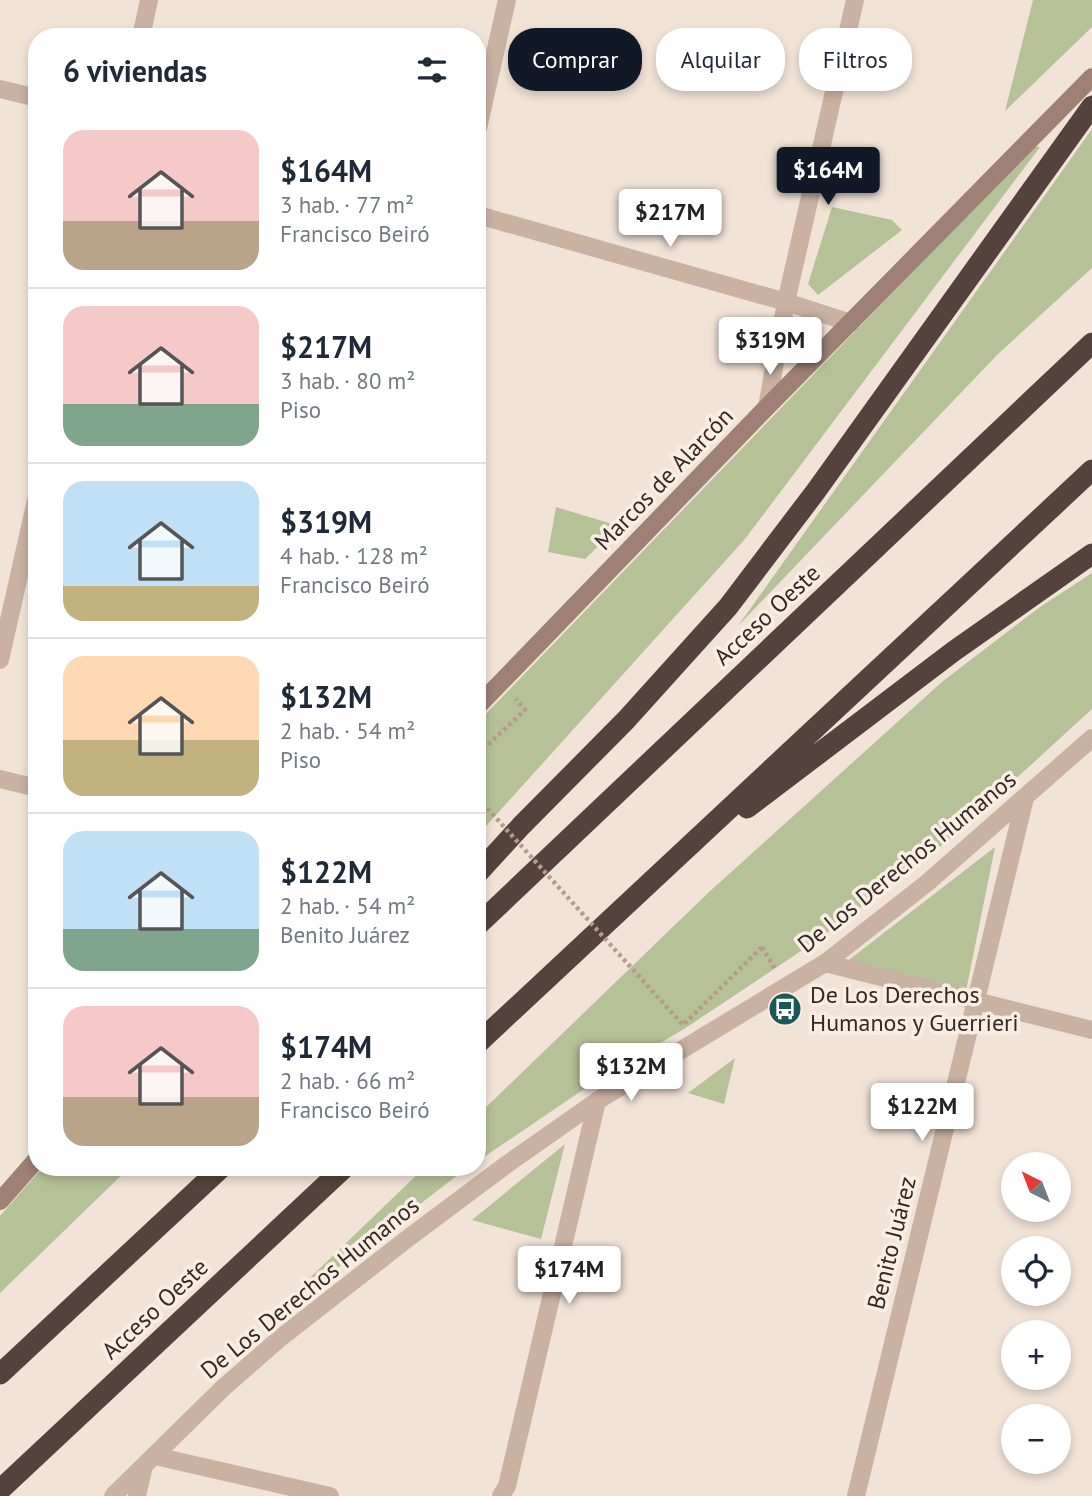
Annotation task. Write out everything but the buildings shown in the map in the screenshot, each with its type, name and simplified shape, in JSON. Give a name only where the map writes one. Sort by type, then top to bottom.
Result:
[{"type":"highway","points":[[486,864],[521,825],[626,720],[728,607],[832,469],[1092,106]]},
{"type":"highway","name":"Acceso Oeste","points":[[486,917],[1092,343]]},
{"type":"highway","points":[[486,1036],[1092,470]]},
{"type":"highway","points":[[653,879],[954,651],[1092,554]]},
{"type":"highway","points":[[150,1235],[204,1176]]},
{"type":"highway","points":[[0,1374],[212,1176]]},
{"type":"highway","name":"Acceso Oeste","points":[[0,1490],[335,1176]]},
{"type":"street","points":[[143,28],[149,0]]},
{"type":"street","points":[[486,93],[507,0]]},
{"type":"street","points":[[767,407],[786,302],[855,0]]},
{"type":"street","name":"Marcos de Alarcón","points":[[486,698],[1092,77]]},
{"type":"street","points":[[0,89],[28,96]]},
{"type":"street","points":[[486,217],[851,323]]},
{"type":"street","points":[[0,660],[28,536]]},
{"type":"street","name":"De Los Derechos Humanos","points":[[113,1496],[223,1388],[279,1339],[495,1174],[597,1101],[825,964],[918,890],[1092,738]]},
{"type":"street","points":[[0,779],[28,786]]},
{"type":"street","name":"Benito Juárez","points":[[856,1496],[1025,798]]},
{"type":"street","points":[[825,964],[1092,1030]]},
{"type":"street","points":[[501,1496],[506,1486],[597,1101]]},
{"type":"street","points":[[0,1201],[28,1169]]},
{"type":"street","points":[[138,1496],[150,1461],[330,1496]]},
{"type":"path","points":[[486,747],[526,710]]},
{"type":"path","points":[[486,807],[683,1025],[762,947]]},
{"type":"green space","points":[[1033,0],[1092,0],[1092,27],[1005,111]]},
{"type":"green space","points":[[1092,129],[1092,268],[997,355],[738,626]]},
{"type":"green space","points":[[1034,146],[1040,147],[745,539],[486,826],[486,714]]},
{"type":"green space","points":[[832,207],[892,220],[902,230],[818,295],[808,284]]},
{"type":"green space","points":[[556,507],[619,526],[585,559],[548,552]]},
{"type":"green space","points":[[1092,573],[1092,709],[950,839],[819,939],[684,1029],[593,1083],[486,1156],[486,1107],[709,892],[943,681],[1040,607]]},
{"type":"green space","points":[[995,847],[966,991],[841,966]]},
{"type":"green space","points":[[735,1058],[724,1104],[688,1093]]},
{"type":"green space","points":[[565,1144],[541,1239],[472,1220]]},
{"type":"green space","points":[[35,1176],[121,1176],[0,1293],[0,1216]]},
{"type":"green space","points":[[416,1176],[456,1176],[269,1321],[287,1300]]},
{"type":"place","name":"De Los Derechos Humanos y Guerrieri","points":[[785,1009]]}]
